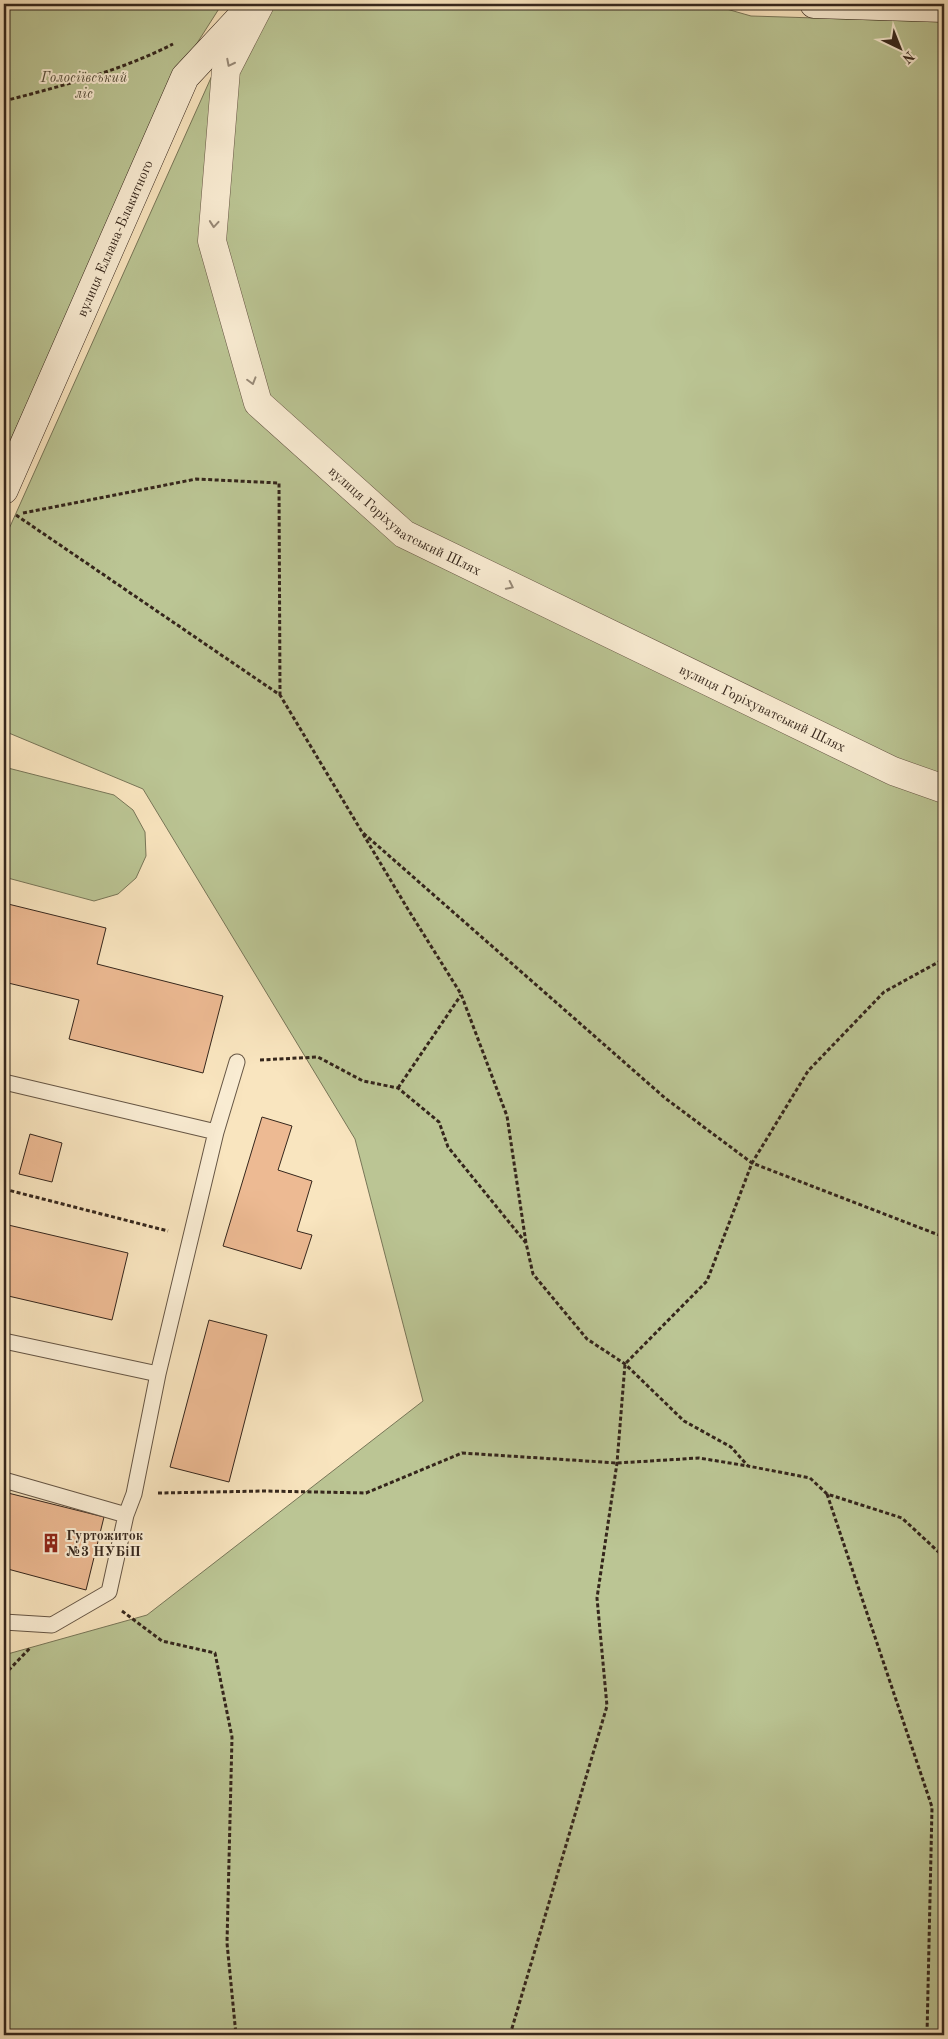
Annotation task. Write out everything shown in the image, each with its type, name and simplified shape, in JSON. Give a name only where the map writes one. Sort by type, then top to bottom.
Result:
[{"type":"street","name":"вулиця Еллана-Блакитного","points":[[9,507],[184,77],[253,4]]},
{"type":"street","name":"вулиця Горіхуватський Шлях","points":[[260,4],[226,70],[212,241],[258,403],[404,534],[884,767],[944,789]]},
{"type":"street","points":[[814,4],[944,8]]},
{"type":"lane","points":[[4,1622],[52,1625],[109,1592],[126,1515],[134,1494],[158,1374],[216,1132],[237,1062]]},
{"type":"lane","points":[[4,1082],[216,1132]]},
{"type":"lane","points":[[4,1341],[158,1374]]},
{"type":"lane","points":[[4,1480],[126,1515]]},
{"type":"path","points":[[4,101],[70,84],[150,56],[175,44]]},
{"type":"path","points":[[9,507],[196,480],[279,483],[280,695]]},
{"type":"path","points":[[9,507],[280,695],[409,911],[461,994],[507,1116],[526,1243],[533,1274],[587,1340],[625,1364],[684,1421],[731,1447],[748,1466]]},
{"type":"path","points":[[362,832],[665,1098],[752,1163],[944,1237]]},
{"type":"path","points":[[510,2035],[606,1706],[597,1598],[617,1463],[625,1364],[707,1281],[752,1163],[808,1071],[884,992],[944,959]]},
{"type":"path","points":[[398,1088],[461,994]]},
{"type":"path","points":[[237,1062],[277,1058],[318,1058],[363,1081],[398,1088],[439,1122],[448,1147],[526,1243]]},
{"type":"path","points":[[4,1189],[191,1237]]},
{"type":"path","points":[[134,1494],[264,1491],[366,1493],[462,1453],[617,1463],[699,1458],[810,1478],[827,1494],[902,1518],[944,1557]]},
{"type":"path","points":[[827,1494],[932,1807],[928,2035]]},
{"type":"path","points":[[122,1610],[162,1641],[215,1653],[232,1737],[227,1943],[236,2035]]},
{"type":"path","points":[[4,1675],[52,1625]]},
{"type":"green space","name":"Голосіївський ліс","points":[[4,4],[222,4],[178,73],[4,454]]},
{"type":"green space","points":[[270,4],[709,4],[751,16],[944,22],[944,2035],[4,2035],[4,1655],[147,1615],[423,1401],[355,1139],[143,789],[4,731],[4,540],[227,42]]},
{"type":"green space","points":[[4,767],[114,795],[133,810],[145,832],[146,856],[136,878],[118,894],[94,901],[4,877]]},
{"type":"building","points":[[4,903],[106,928],[97,964],[223,996],[203,1073],[69,1039],[79,1000],[4,982]]},
{"type":"building","points":[[262,1117],[292,1126],[278,1170],[312,1181],[297,1231],[312,1235],[301,1269],[223,1246]]},
{"type":"building","points":[[30,1134],[62,1143],[52,1182],[19,1174]]},
{"type":"building","points":[[4,1224],[128,1253],[112,1320],[4,1295]]},
{"type":"building","points":[[209,1320],[267,1335],[229,1482],[170,1467]]},
{"type":"building","name":"Гуртожиток №3 НУБіП","points":[[4,1492],[104,1517],[86,1590],[4,1568]]},
{"type":"place","name":"Гуртожиток №3 НУБіП","points":[[51,1543]]}]
